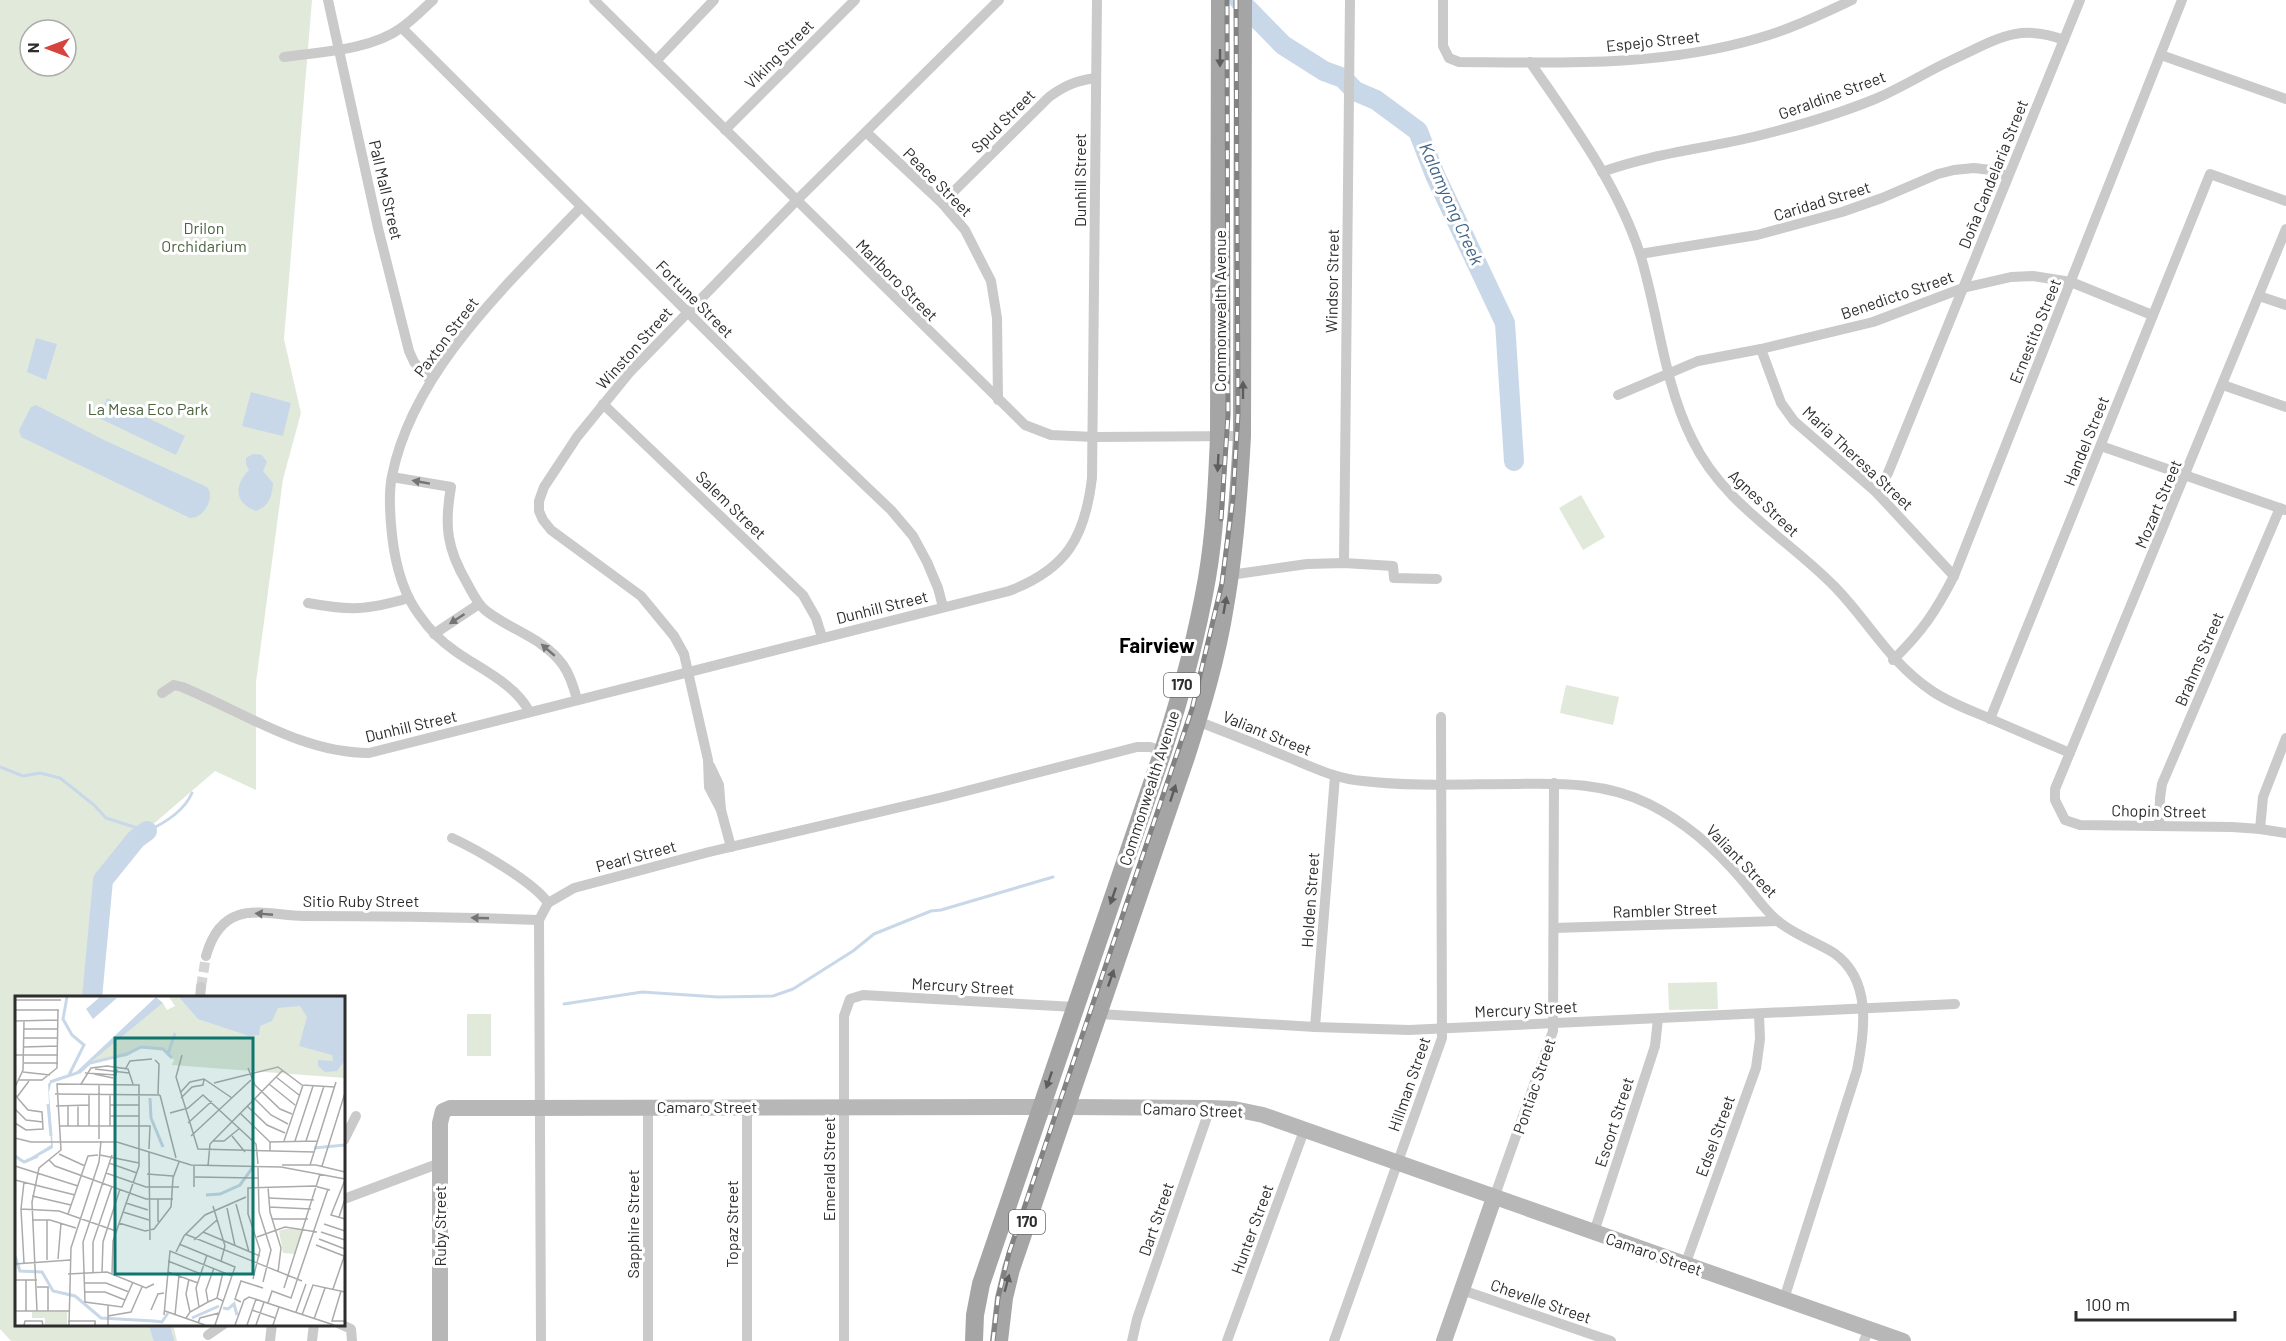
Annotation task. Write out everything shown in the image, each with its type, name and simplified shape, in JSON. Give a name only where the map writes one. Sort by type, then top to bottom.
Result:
[{"type":"main road","name":"Commonwealth Avenue","points":[[975,1333],[981,1284],[1163,751],[1185,674],[1207,577],[1216,500],[1220,436],[1220,0]]},
{"type":"main road","name":"Commonwealth Avenue","points":[[1000,1327],[1011,1269],[1197,721],[1209,681],[1230,575],[1239,501],[1242,436],[1243,0]]},
{"type":"main road","points":[[977,1305],[986,1316],[992,1316],[1000,1327]]},
{"type":"main road","points":[[975,1333],[982,1319],[989,1319],[1000,1327]]},
{"type":"street","name":"Pall Mall Street","points":[[328,0],[378,228],[409,351],[418,367],[430,380]]},
{"type":"street","points":[[284,57],[339,50],[376,40],[402,28],[433,0]]},
{"type":"street","name":"Marlboro Street","points":[[594,0],[1025,425],[1051,435],[1242,436]]},
{"type":"street","points":[[656,61],[714,0]]},
{"type":"street","name":"Viking Street","points":[[725,130],[855,0]]},
{"type":"street","name":"Winston Street","points":[[731,847],[721,810],[719,785],[708,760],[684,654],[674,636],[641,596],[551,530],[539,511],[541,494],[577,437],[629,373],[796,201],[999,0]]},
{"type":"street","name":"Dunhill Street","points":[[162,693],[174,685],[182,687],[290,737],[317,746],[353,753],[378,752],[528,711],[1009,591],[1030,583],[1050,569],[1075,542],[1089,501],[1094,437],[1097,0]]},
{"type":"street","name":"Windsor Street","points":[[1344,562],[1350,0]]},
{"type":"street","name":"Espejo Street","points":[[1443,0],[1443,46],[1449,58],[1459,62],[1639,60],[1699,52],[1760,38],[1814,18],[1852,0]]},
{"type":"street","name":"Doña Candelaria Street","points":[[1876,492],[1888,473],[2080,0]]},
{"type":"street","name":"Ernestito Street","points":[[1893,660],[1916,638],[1929,621],[1954,576],[2182,0]]},
{"type":"street","name":"Fortune Street","points":[[402,28],[687,312],[891,510],[913,536],[923,554],[938,588],[943,607]]},
{"type":"street","name":"Geraldine Street","points":[[1602,172],[1645,158],[1746,139],[1875,99],[2000,38],[2024,31],[2045,32],[2064,40]]},
{"type":"street","points":[[2161,56],[2286,99]]},
{"type":"street","name":"Agnes Street","points":[[1530,62],[1570,120],[1618,200],[1640,254],[1678,411],[1692,442],[1726,492],[1834,587],[1893,660],[1933,692],[2070,753]]},
{"type":"street","name":"Spud Street","points":[[942,203],[1048,97],[1078,80],[1096,78]]},
{"type":"street","name":"Peace Street","points":[[867,132],[942,203],[965,230],[991,280],[997,318],[998,400]]},
{"type":"street","name":"Caridad Street","points":[[1640,254],[1775,231],[1842,212],[1938,174],[1954,170],[1974,168],[1991,170],[2007,176]]},
{"type":"street","name":"Handel Street","points":[[1990,719],[2210,174],[2286,201]]},
{"type":"street","name":"Paxton Street","points":[[528,711],[512,690],[454,651],[435,634],[419,615],[409,598],[399,571],[393,544],[390,513],[392,477],[414,412],[430,380],[493,300],[581,207]]},
{"type":"street","name":"Mozart Street","points":[[2055,789],[2286,229]]},
{"type":"street","name":"Benedicto Street","points":[[1618,395],[1698,361],[1761,349],[1873,322],[1986,281],[2033,276],[2071,282],[2152,315]]},
{"type":"street","points":[[2259,296],[2286,305]]},
{"type":"street","name":"Maria Theresa Street","points":[[1761,349],[1781,403],[1794,421],[1876,492],[1954,576]]},
{"type":"street","points":[[2223,385],[2286,407]]},
{"type":"street","name":"Salem Street","points":[[603,404],[803,595],[816,618],[822,637]]},
{"type":"street","points":[[2101,446],[2283,509]]},
{"type":"street","points":[[392,477],[452,487],[447,526],[448,542],[453,558],[479,604],[549,650],[564,666],[577,699]]},
{"type":"street","name":"Brahms Street","points":[[2159,826],[2162,784],[2283,509]]},
{"type":"street","points":[[1230,575],[1307,564],[1344,562],[1393,566],[1394,578],[1437,579]]},
{"type":"street","points":[[308,603],[350,610],[365,609],[409,598]]},
{"type":"street","points":[[435,634],[479,604]]},
{"type":"street","name":"Hillman Street","points":[[1334,1341],[1438,1054],[1443,1029],[1441,717]]},
{"type":"street","name":"Valiant Street","points":[[1197,721],[1335,776],[1376,783],[1588,785],[1631,796],[1672,816],[1709,844],[1778,921],[1834,953],[1847,964],[1856,977],[1863,1009],[1863,1029],[1857,1070],[1784,1299]]},
{"type":"street","points":[[2260,829],[2263,797],[2286,738]]},
{"type":"street","name":"Pearl Street","points":[[539,920],[549,903],[574,888],[1137,747],[1150,747],[1163,751]]},
{"type":"street","name":"Holden Street","points":[[1315,1027],[1335,776]]},
{"type":"street","name":"Pontiac Street","points":[[1444,1341],[1551,1041],[1554,1022],[1554,783]]},
{"type":"street","name":"Chopin Street","points":[[2055,789],[2055,800],[2065,820],[2080,825],[2260,829],[2286,833]]},
{"type":"street","points":[[452,838],[481,853],[539,892],[549,903]]},
{"type":"street","name":"Sitio Ruby Street","points":[[206,956],[214,936],[229,919],[250,912],[289,916],[433,916],[539,920]]},
{"type":"street","points":[[539,920],[541,1341]]},
{"type":"street","name":"Rambler Street","points":[[1554,928],[1778,921]]},
{"type":"street","name":"Mercury Street","points":[[850,999],[863,995],[1074,1007]]},
{"type":"street","name":"Emerald Street","points":[[844,1341],[844,1016],[850,999]]},
{"type":"street","name":"Mercury Street","points":[[1099,1014],[1315,1027],[1443,1029],[1955,1004]]},
{"type":"street","name":"Edsel Street","points":[[1685,1265],[1756,1068],[1760,1039],[1760,1014]]},
{"type":"street","name":"Escort Street","points":[[1594,1232],[1655,1046],[1658,1019]]},
{"type":"street","name":"Camaro Street","points":[[444,1111],[458,1107],[1067,1107],[1210,1108],[1246,1111],[1305,1128],[1784,1299],[1866,1335],[1904,1341]]},
{"type":"street","name":"Sapphire Street","points":[[648,1107],[648,1341]]},
{"type":"street","name":"Topaz Street","points":[[747,1107],[747,1341]]},
{"type":"street","name":"Dart Street","points":[[1132,1341],[1137,1319],[1210,1108]]},
{"type":"street","name":"Ruby Street","points":[[440,1341],[440,1123],[444,1111]]},
{"type":"street","points":[[345,1138],[356,1116]]},
{"type":"street","name":"Hunter Street","points":[[1227,1341],[1305,1128]]},
{"type":"street","points":[[345,1199],[440,1163]]},
{"type":"street","name":"Chevelle Street","points":[[1462,1290],[1611,1341]]},
{"type":"street","points":[[208,1335],[221,1326]]},
{"type":"street","points":[[270,1341],[272,1326]]},
{"type":"street","points":[[312,1341],[314,1326]]},
{"type":"street","points":[[344,1326],[351,1329],[352,1341]]},
{"type":"green space","name":"La Mesa Eco Park","points":[[0,0],[312,0],[284,339],[301,413],[283,479],[256,682],[256,790],[215,771],[136,839],[103,880],[92,996],[15,996],[15,1326],[173,1326],[177,1341],[11,1341],[0,1329]]},
{"type":"green space","points":[[1581,495],[1605,537],[1583,550],[1559,508]]},
{"type":"green space","points":[[1566,685],[1619,697],[1613,725],[1560,713]]},
{"type":"green space","points":[[1717,982],[1718,1009],[1669,1010],[1668,983]]},
{"type":"green space","points":[[467,1014],[491,1014],[491,1056],[467,1056]]},
{"type":"water","points":[[36,338],[57,344],[46,380],[27,372]]},
{"type":"water","points":[[251,392],[291,403],[283,436],[242,426]]},
{"type":"water","points":[[107,398],[185,436],[176,455],[99,418]]},
{"type":"water","points":[[36,405],[104,440],[207,487],[210,497],[207,507],[199,515],[190,518],[21,437],[19,430],[31,407]]},
{"type":"water","points":[[253,454],[262,455],[267,462],[263,471],[273,483],[269,500],[256,511],[244,503],[239,493],[241,482],[249,470],[246,458]]},
{"type":"waterway","name":"Kalamyong Creek","points":[[1239,0],[1283,45],[1324,71],[1343,78],[1355,91],[1376,100],[1418,131],[1435,175],[1505,323],[1514,461]]},
{"type":"waterway","points":[[0,767],[23,776],[40,773],[60,778],[94,805],[106,818],[147,831],[173,816],[192,793]]},
{"type":"waterway","points":[[92,996],[103,880],[136,839],[147,831]]},
{"type":"waterway","points":[[564,1004],[642,992],[718,997],[773,996],[793,989],[853,951],[874,934],[931,911],[1053,877]]},
{"type":"waterway","points":[[160,1326],[164,1341]]},
{"type":"tunnel","points":[[201,987],[206,956]]},
{"type":"railway","points":[[1221,519],[1228,415],[1227,0]]},
{"type":"railway","points":[[993,1341],[998,1298],[1009,1253],[1192,709],[1222,583],[1233,498],[1238,414],[1236,0]]},
{"type":"district","name":"Fairview","points":[[1157,646]]},
{"type":"park label","name":"Drilon Orchidarium","points":[[204,237]]}]
